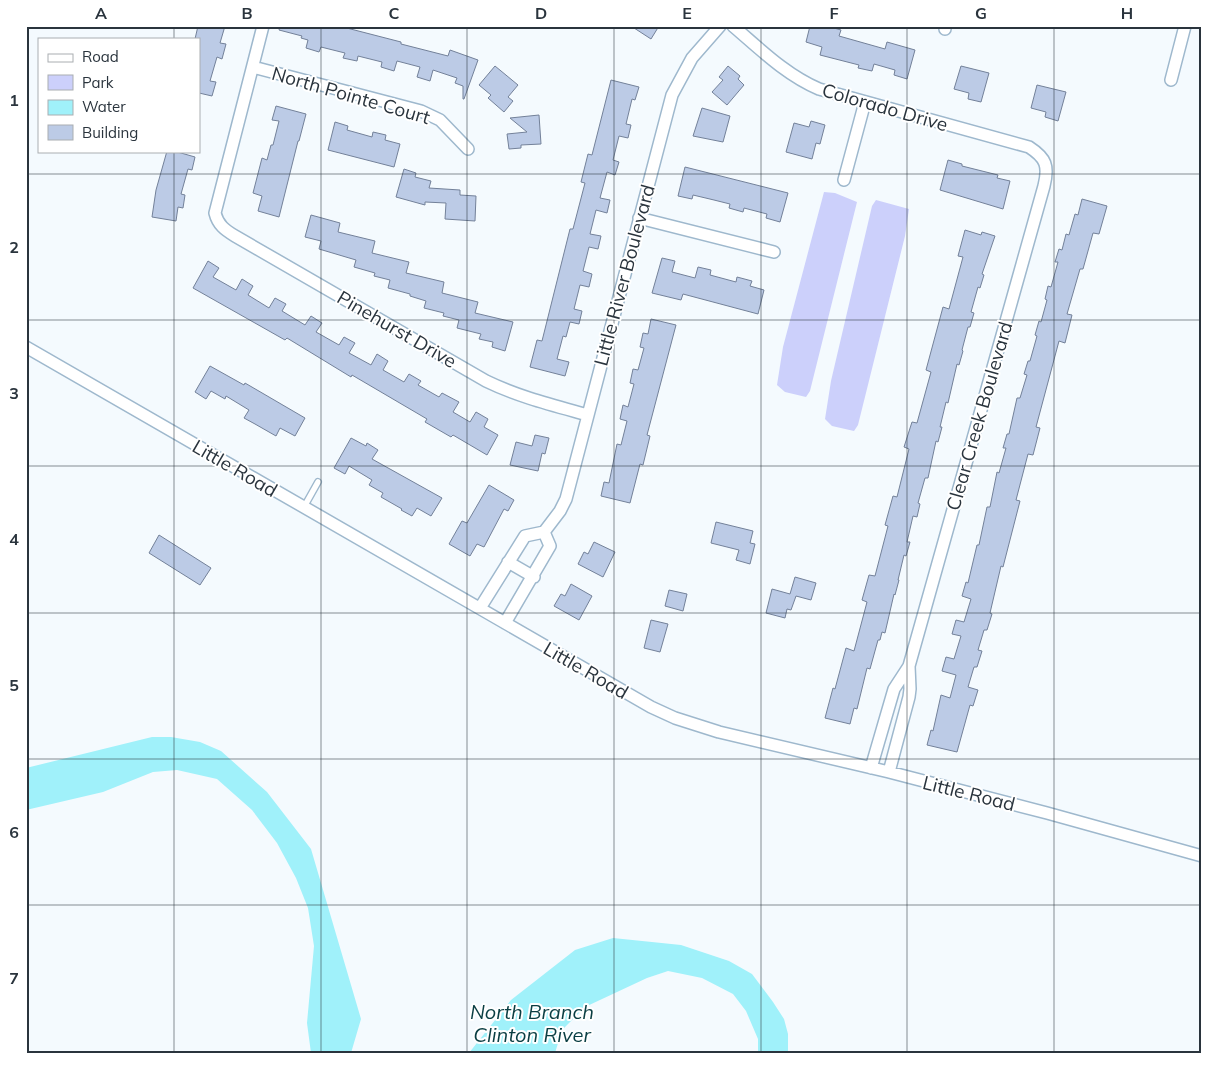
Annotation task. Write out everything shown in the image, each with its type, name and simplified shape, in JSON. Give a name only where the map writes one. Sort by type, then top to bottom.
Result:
[{"type":"street","points":[[253,67],[263,26]]},
{"type":"street","name":"Little River Boulevard","points":[[544,532],[560,511],[566,499],[638,218],[672,95],[692,58],[720,26]]},
{"type":"street","name":"Colorado Drive","points":[[733,26],[778,65],[806,84],[1029,147],[1042,157],[1046,166]]},
{"type":"street","points":[[1170,80],[1185,26]]},
{"type":"street","name":"North Pointe Court","points":[[253,67],[421,111],[440,120],[468,149]]},
{"type":"street","name":"Pinehurst Drive","points":[[253,67],[215,213],[221,226],[486,381],[533,401],[588,415]]},
{"type":"street","points":[[844,180],[865,102]]},
{"type":"street","name":"Clear Creek Boulevard","points":[[871,768],[894,689],[909,666],[1044,186],[1046,166]]},
{"type":"street","points":[[638,218],[774,252]]},
{"type":"street","name":"Little Road","points":[[26,347],[638,701],[675,718],[719,732],[889,772],[1202,856]]},
{"type":"street","points":[[480,608],[525,536],[544,532],[550,546],[534,577],[505,623]]},
{"type":"street","points":[[508,562],[534,577]]},
{"type":"street","name":"Clear Creek Boulevard","points":[[889,772],[910,689],[909,666]]},
{"type":"street","points":[[885,722],[901,726]]},
{"type":"lane","points":[[304,507],[318,482]]},
{"type":"green space","points":[[824,192],[835,193],[857,202],[810,391],[806,397],[785,392],[777,385],[783,347]]},
{"type":"green space","points":[[876,200],[909,209],[905,236],[858,425],[854,431],[832,426],[825,419],[831,381],[872,206]]},
{"type":"water","points":[[152,737],[171,737],[200,742],[221,751],[267,792],[311,849],[361,1019],[351,1053],[311,1053],[307,1023],[314,946],[308,908],[296,878],[277,843],[252,810],[217,779],[177,770],[153,772],[103,792],[26,810],[26,768]]},
{"type":"water","name":"North Branch Clinton River","points":[[613,938],[681,945],[729,961],[752,974],[784,1019],[788,1034],[788,1053],[758,1053],[758,1039],[746,1011],[733,994],[702,978],[668,971],[647,978],[585,1007],[562,1030],[555,1053],[469,1053],[511,1000],[575,950]]},
{"type":"building","points":[[198,26],[225,26],[220,43],[226,44],[222,59],[217,57],[210,81],[216,82],[212,96],[200,93],[200,38],[195,38]]},
{"type":"building","points":[[280,26],[339,26],[448,56],[450,50],[478,60],[463,99],[463,86],[455,83],[457,78],[433,70],[430,81],[417,77],[420,67],[397,61],[394,71],[381,67],[382,62],[358,56],[357,61],[343,58],[345,53],[321,47],[319,52],[306,48],[308,40],[301,38],[302,36],[279,30]]},
{"type":"building","points":[[631,26],[659,26],[651,39]]},
{"type":"building","points":[[810,26],[827,26],[841,30],[839,36],[885,49],[887,42],[915,50],[907,79],[894,75],[895,70],[874,64],[872,71],[858,68],[859,65],[820,55],[822,47],[806,42]]},
{"type":"building","points":[[495,66],[518,85],[508,97],[513,101],[504,112],[488,98],[491,95],[479,85]]},
{"type":"building","points":[[728,66],[740,76],[738,79],[744,85],[727,105],[712,92],[723,80],[719,77]]},
{"type":"building","points":[[961,66],[989,73],[981,102],[968,99],[969,93],[954,89]]},
{"type":"building","points":[[611,80],[639,87],[635,100],[632,99],[626,124],[631,125],[628,138],[619,136],[613,160],[619,162],[615,175],[607,172],[600,198],[610,200],[607,213],[596,210],[590,234],[601,236],[598,249],[589,247],[583,271],[592,274],[589,287],[580,285],[574,309],[582,311],[579,324],[570,322],[566,337],[563,336],[557,359],[569,362],[565,376],[530,367],[537,340],[542,341],[570,229],[573,229],[585,183],[581,182],[588,154],[592,155]]},
{"type":"building","points":[[1037,85],[1066,92],[1058,121],[1045,117],[1046,112],[1031,108]]},
{"type":"building","points":[[276,106],[306,114],[279,217],[258,211],[262,196],[253,193],[262,158],[267,160],[271,145],[273,145],[279,121],[272,120]]},
{"type":"building","points":[[702,108],[730,116],[723,142],[693,136]]},
{"type":"building","points":[[539,115],[541,144],[521,145],[521,148],[509,149],[507,134],[527,132],[510,118]]},
{"type":"building","points":[[811,121],[825,125],[820,144],[816,143],[812,159],[786,152],[794,123],[809,127]]},
{"type":"building","points":[[335,122],[348,126],[347,130],[372,137],[373,132],[386,135],[385,140],[400,144],[394,167],[328,150]]},
{"type":"building","points":[[167,152],[178,152],[195,157],[192,170],[188,169],[181,194],[185,195],[183,208],[178,207],[176,221],[152,217],[156,190]]},
{"type":"building","points":[[948,160],[962,164],[962,166],[998,175],[997,178],[1010,181],[1003,209],[940,190]]},
{"type":"building","points":[[685,167],[788,193],[780,222],[766,218],[767,214],[744,208],[743,212],[729,208],[730,204],[693,195],[692,199],[678,196]]},
{"type":"building","points":[[404,169],[416,173],[415,177],[431,181],[429,188],[460,190],[460,195],[476,196],[475,221],[445,219],[446,203],[425,202],[425,205],[396,197]]},
{"type":"building","points":[[1082,199],[1107,206],[1099,234],[1093,233],[1083,269],[1080,269],[1067,314],[1072,315],[1065,343],[1059,341],[1036,427],[1040,428],[1033,455],[1028,454],[1016,500],[1020,501],[1003,567],[1001,566],[990,613],[992,614],[987,630],[984,630],[978,650],[982,651],[977,667],[974,667],[968,687],[978,690],[973,706],[970,705],[957,752],[927,745],[931,730],[933,731],[941,695],[950,698],[956,675],[942,671],[946,657],[954,659],[961,636],[952,634],[956,620],[964,622],[971,599],[962,596],[966,582],[968,583],[977,545],[979,545],[987,507],[990,507],[997,472],[999,473],[1006,448],[1003,448],[1007,434],[1009,434],[1017,398],[1020,398],[1027,375],[1024,374],[1028,361],[1030,361],[1037,336],[1035,335],[1047,300],[1045,299],[1048,286],[1051,287],[1058,262],[1055,262],[1059,249],[1062,250],[1066,234],[1069,235],[1075,214],[1078,215]]},
{"type":"building","points":[[311,215],[340,223],[338,232],[375,241],[372,253],[409,262],[406,273],[444,282],[442,293],[478,302],[475,313],[513,322],[505,351],[492,347],[493,342],[479,339],[481,334],[457,328],[459,320],[443,316],[444,313],[424,308],[426,301],[388,288],[390,280],[374,276],[375,273],[354,267],[356,260],[319,249],[321,241],[305,237]]},
{"type":"building","points":[[965,230],[981,235],[982,232],[995,236],[982,274],[984,275],[980,288],[978,287],[971,312],[974,313],[970,327],[968,327],[959,365],[957,364],[948,403],[946,402],[938,442],[936,441],[928,478],[925,478],[918,503],[920,504],[917,517],[913,516],[907,542],[910,542],[906,556],[904,555],[885,633],[882,632],[880,640],[878,640],[870,669],[867,668],[857,709],[854,708],[850,724],[825,718],[846,648],[854,651],[867,602],[862,600],[869,575],[875,576],[888,526],[885,525],[893,496],[897,497],[909,449],[904,447],[912,422],[917,423],[931,372],[926,370],[943,307],[949,309],[963,257],[958,256]]},
{"type":"building","points":[[662,258],[675,261],[672,272],[695,278],[698,267],[711,270],[710,275],[736,282],[737,277],[752,281],[750,286],[764,290],[758,314],[683,294],[681,300],[652,293]]},
{"type":"building","points":[[208,261],[219,268],[213,277],[236,290],[242,279],[253,286],[248,295],[269,308],[275,298],[286,304],[282,311],[305,325],[311,316],[322,323],[316,332],[339,345],[344,337],[355,343],[349,353],[371,365],[377,354],[388,361],[383,370],[404,382],[409,374],[421,381],[418,385],[439,397],[442,393],[459,402],[453,412],[470,422],[476,412],[488,419],[484,427],[498,435],[487,455],[453,435],[451,437],[425,422],[427,419],[352,375],[351,377],[287,338],[285,340],[193,288]]},
{"type":"building","points":[[651,319],[676,325],[647,435],[650,436],[643,465],[640,464],[630,503],[601,496],[604,482],[609,483],[617,444],[621,445],[627,421],[620,419],[623,405],[628,407],[634,384],[630,383],[633,369],[638,370],[644,348],[640,347],[643,333],[648,334]]},
{"type":"building","points":[[210,366],[244,385],[245,383],[305,418],[295,436],[280,428],[276,436],[244,418],[249,410],[226,396],[225,399],[211,391],[206,399],[195,392]]},
{"type":"building","points":[[535,435],[549,438],[545,454],[542,453],[538,471],[510,465],[516,442],[532,446]]},
{"type":"building","points":[[351,438],[366,446],[367,443],[378,450],[372,459],[442,498],[431,516],[417,508],[412,516],[401,510],[381,497],[383,493],[369,485],[372,480],[349,466],[345,474],[334,468]]},
{"type":"building","points":[[489,485],[514,500],[508,511],[504,509],[484,547],[477,544],[470,556],[449,544],[462,521],[467,523]]},
{"type":"building","points":[[716,522],[753,531],[750,543],[755,544],[750,564],[736,560],[739,550],[711,543]]},
{"type":"building","points":[[159,535],[211,568],[200,585],[149,553]]},
{"type":"building","points":[[594,542],[615,552],[603,577],[578,564],[584,552],[588,554]]},
{"type":"building","points":[[795,577],[816,583],[811,600],[796,596],[791,610],[787,609],[785,618],[766,613],[772,589],[790,594]]},
{"type":"building","points":[[571,584],[592,596],[579,620],[554,606],[561,594],[565,596]]},
{"type":"building","points":[[669,590],[687,594],[683,611],[665,606]]},
{"type":"building","points":[[651,620],[668,624],[660,652],[644,648]]}]
